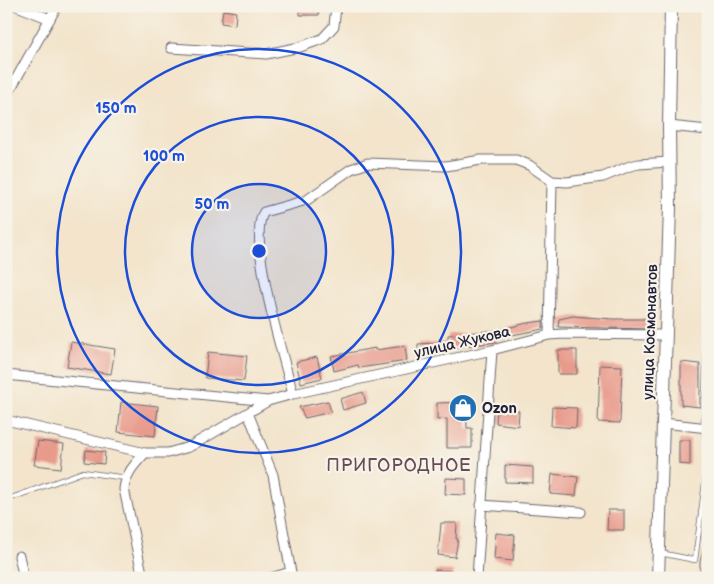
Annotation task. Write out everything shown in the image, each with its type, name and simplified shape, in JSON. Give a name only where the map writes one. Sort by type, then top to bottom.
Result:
[{"type":"street","points":[[17,6],[50,19]]},
{"type":"street","points":[[6,98],[57,6]]},
{"type":"street","points":[[171,48],[266,54],[300,47],[322,39],[334,26],[336,6]]},
{"type":"street","name":"улица Космонавтов","points":[[658,578],[670,208],[671,6]]},
{"type":"street","points":[[669,126],[708,130]]},
{"type":"street","points":[[293,394],[271,309],[260,247],[260,221],[264,212],[307,200],[351,168],[368,163],[446,166],[481,160],[516,160],[529,165],[552,181],[586,180],[604,177],[630,166],[669,162]]},
{"type":"street","points":[[549,335],[552,181]]},
{"type":"street","name":"улица Жукова","points":[[6,420],[145,453],[168,453],[189,446],[268,401],[293,394],[492,350],[549,335],[665,335]]},
{"type":"street","points":[[476,578],[492,350]]},
{"type":"street","name":"улица Жукова","points":[[6,375],[268,401]]},
{"type":"street","points":[[248,413],[273,475],[291,575],[270,578]]},
{"type":"street","points":[[663,423],[706,427]]},
{"type":"street","points":[[143,578],[124,489],[126,478],[131,468],[145,453]]},
{"type":"street","points":[[481,505],[581,512]]},
{"type":"street","points":[[20,556],[24,578]]},
{"type":"lane","points":[[708,302],[706,427],[708,451]]},
{"type":"lane","points":[[659,553],[695,560],[708,460]]},
{"type":"lane","points":[[6,500],[83,472],[126,478]]},
{"type":"building","points":[[300,6],[318,6],[319,15],[300,15]]},
{"type":"building","points":[[223,10],[236,12],[235,25],[221,23]]},
{"type":"building","points":[[573,316],[650,319],[651,329],[558,327],[559,319]]},
{"type":"building","points":[[543,321],[543,329],[497,338],[497,342],[438,350],[438,355],[418,356],[418,344],[448,342],[448,335],[507,329],[527,323]]},
{"type":"building","points":[[71,342],[115,349],[111,374],[67,367]]},
{"type":"building","points":[[405,346],[407,361],[359,368],[358,365],[334,371],[331,356],[375,348],[375,350]]},
{"type":"building","points":[[558,350],[577,350],[577,374],[558,374]]},
{"type":"building","points":[[208,352],[247,356],[244,381],[205,378]]},
{"type":"building","points":[[317,357],[322,378],[301,383],[296,362]]},
{"type":"building","points":[[681,362],[700,364],[700,407],[681,405]]},
{"type":"building","points":[[600,365],[622,366],[620,423],[598,422]]},
{"type":"building","points":[[363,392],[366,403],[343,410],[340,399]]},
{"type":"building","points":[[328,401],[331,412],[305,418],[299,407]]},
{"type":"building","points":[[121,402],[158,406],[155,436],[118,432]]},
{"type":"building","points":[[466,402],[467,428],[472,428],[472,448],[447,448],[447,419],[437,420],[437,403]]},
{"type":"building","points":[[552,407],[577,408],[576,428],[551,426]]},
{"type":"building","points":[[497,409],[519,411],[518,426],[496,423]]},
{"type":"building","points":[[679,440],[690,440],[690,465],[679,464]]},
{"type":"building","points":[[38,441],[64,444],[61,468],[34,465]]},
{"type":"building","points":[[86,450],[105,452],[104,464],[84,462]]},
{"type":"building","points":[[505,465],[533,467],[533,483],[505,482]]},
{"type":"building","points":[[552,474],[578,477],[576,496],[550,494]]},
{"type":"building","points":[[446,478],[466,479],[466,495],[445,494]]},
{"type":"building","points":[[608,510],[624,510],[624,530],[607,530]]},
{"type":"building","points":[[441,523],[457,523],[456,539],[458,539],[455,557],[438,555]]},
{"type":"building","points":[[704,526],[708,526],[708,578],[700,578],[700,562],[704,547],[702,537]]},
{"type":"building","points":[[496,533],[515,535],[513,561],[494,559]]},
{"type":"building","points":[[435,570],[453,571],[453,578],[435,578]]},
{"type":"place","name":"Ozon","points":[[463,408]]},
{"type":"district","name":"ПРИГОРОДНОЕ","points":[[399,465]]}]
